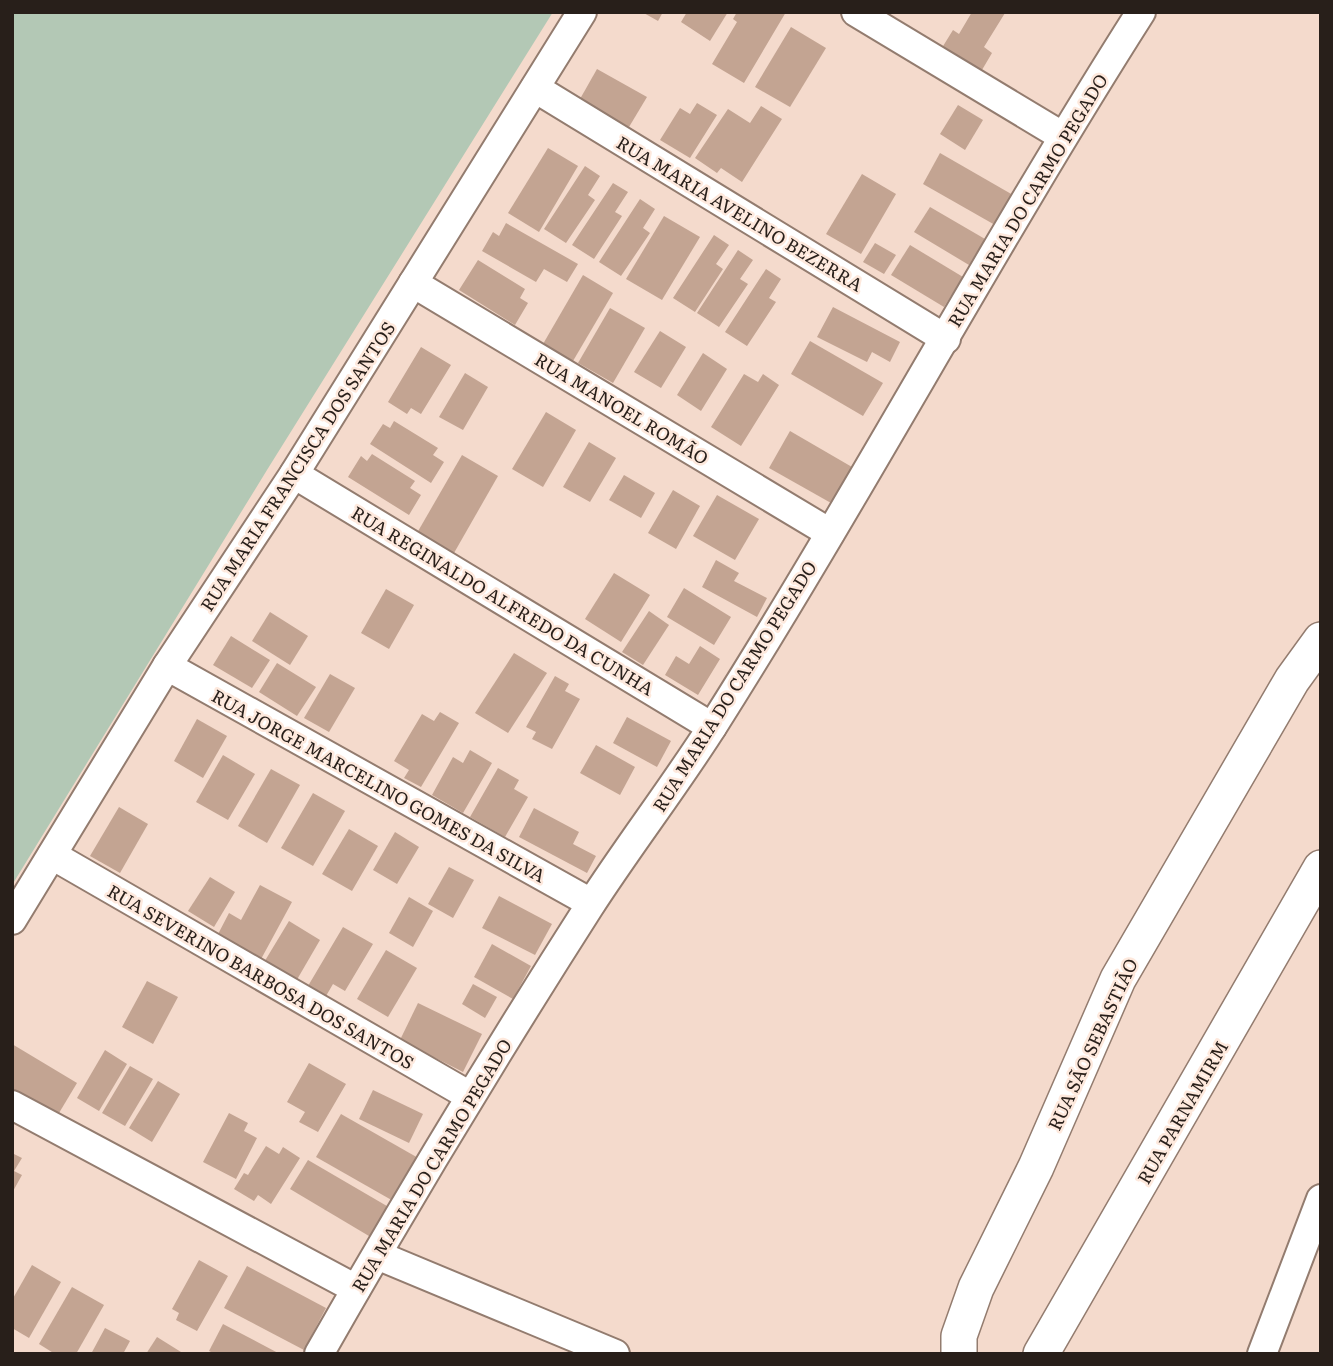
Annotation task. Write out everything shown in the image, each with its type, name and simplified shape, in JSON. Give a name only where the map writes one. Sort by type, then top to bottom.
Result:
[{"type":"street","name":"RUA MARIA FRANCISCA DOS SANTOS","points":[[12,920],[167,666],[294,474],[582,12]]},
{"type":"street","points":[[856,12],[1062,136]]},
{"type":"street","name":"RUA MARIA DO CARMO PEGADO","points":[[319,1354],[470,1096],[591,904],[712,727],[946,339],[1062,136],[1141,12]]},
{"type":"street","name":"RUA MARIA AVELINO BEZERRA","points":[[535,88],[946,339]]},
{"type":"street","name":"RUA MANOEL ROMÃO","points":[[413,283],[830,533]]},
{"type":"street","name":"RUA REGINALDO ALFREDO DA CUNHA","points":[[294,474],[712,727]]},
{"type":"street","name":"RUA SÃO SEBASTIÃO","points":[[959,1354],[959,1336],[976,1288],[1036,1167],[1118,979],[1292,680],[1321,640]]},
{"type":"street","name":"RUA JORGE MARCELINO GOMES DA SILVA","points":[[167,666],[591,904]]},
{"type":"street","name":"RUA SEVERINO BARBOSA DOS SANTOS","points":[[52,855],[470,1096]]},
{"type":"street","name":"RUA PARNAMIRM","points":[[1041,1354],[1321,868]]},
{"type":"street","points":[[12,1105],[356,1289]]},
{"type":"street","points":[[1262,1354],[1321,1199]]},
{"type":"street","points":[[377,1255],[615,1354]]},
{"type":"green space","points":[[12,12],[553,12],[12,885]]},
{"type":"building","points":[[642,12],[663,12],[658,21]]},
{"type":"building","points":[[687,12],[728,12],[710,41],[681,22]]},
{"type":"building","points":[[737,12],[786,12],[744,83],[712,64],[737,22],[733,19]]},
{"type":"building","points":[[972,12],[1005,13],[984,47],[992,53],[979,75],[940,51],[953,30],[959,34]]},
{"type":"building","points":[[791,27],[826,48],[790,107],[755,87]]},
{"type":"building","points":[[597,69],[647,97],[629,127],[580,99]]},
{"type":"building","points":[[697,103],[717,115],[690,158],[660,140],[680,108],[690,114]]},
{"type":"building","points":[[958,105],[983,120],[965,150],[940,134]]},
{"type":"building","points":[[761,106],[782,119],[742,182],[721,168],[717,173],[695,158],[728,109],[750,123]]},
{"type":"building","points":[[548,148],[578,166],[539,232],[508,213]]},
{"type":"building","points":[[940,153],[1013,195],[995,225],[923,184]]},
{"type":"building","points":[[585,166],[600,176],[588,195],[595,200],[566,243],[544,229]]},
{"type":"building","points":[[862,174],[896,194],[861,254],[826,234]]},
{"type":"building","points":[[613,183],[628,192],[615,212],[622,216],[594,259],[572,245]]},
{"type":"building","points":[[640,199],[655,209],[643,228],[650,233],[621,276],[599,262]]},
{"type":"building","points":[[930,207],[985,239],[969,265],[914,232]]},
{"type":"building","points":[[664,216],[700,237],[662,300],[626,279]]},
{"type":"building","points":[[506,223],[578,264],[567,282],[544,269],[536,282],[482,251],[493,232],[499,236]]},
{"type":"building","points":[[714,235],[729,245],[716,264],[723,269],[695,312],[673,298]]},
{"type":"building","points":[[875,243],[896,255],[884,274],[863,262]]},
{"type":"building","points":[[910,245],[963,277],[944,307],[891,275]]},
{"type":"building","points":[[738,250],[753,260],[740,279],[748,284],[719,327],[697,313]]},
{"type":"building","points":[[478,260],[525,289],[520,298],[528,303],[515,325],[459,290]]},
{"type":"building","points":[[766,269],[781,279],[769,298],[776,302],[747,346],[725,332]]},
{"type":"building","points":[[583,275],[613,293],[573,361],[543,344]]},
{"type":"building","points":[[833,307],[900,342],[890,362],[872,352],[867,362],[817,337]]},
{"type":"building","points":[[610,308],[645,328],[613,383],[578,363]]},
{"type":"building","points":[[660,331],[686,347],[661,388],[634,372]]},
{"type":"building","points":[[810,341],[883,383],[863,416],[791,374]]},
{"type":"building","points":[[421,347],[451,365],[421,414],[411,408],[407,414],[388,402]]},
{"type":"building","points":[[703,353],[727,369],[701,411],[677,395]]},
{"type":"building","points":[[465,373],[488,387],[463,430],[439,417]]},
{"type":"building","points":[[744,374],[758,382],[763,374],[779,385],[741,446],[711,427]]},
{"type":"building","points":[[546,412],[576,430],[543,487],[512,469]]},
{"type":"building","points":[[394,421],[438,448],[433,455],[444,462],[431,483],[370,444],[383,424],[390,428]]},
{"type":"building","points":[[790,431],[852,467],[831,503],[769,468]]},
{"type":"building","points":[[589,442],[616,458],[590,502],[563,487]]},
{"type":"building","points":[[372,454],[415,481],[410,488],[421,495],[409,515],[348,477],[361,456],[367,461]]},
{"type":"building","points":[[462,455],[498,476],[454,553],[417,533]]},
{"type":"building","points":[[624,475],[655,493],[641,518],[609,500]]},
{"type":"building","points":[[673,490],[700,506],[676,549],[648,533]]},
{"type":"building","points":[[717,495],[759,519],[735,560],[693,536]]},
{"type":"building","points":[[716,560],[739,573],[734,581],[767,598],[757,617],[702,587]]},
{"type":"building","points":[[614,573],[650,595],[621,642],[585,619]]},
{"type":"building","points":[[684,588],[731,617],[714,645],[667,617]]},
{"type":"building","points":[[386,589],[414,605],[389,649],[361,633]]},
{"type":"building","points":[[649,611],[669,625],[643,665],[622,652]]},
{"type":"building","points":[[270,612],[308,636],[290,665],[252,641]]},
{"type":"building","points":[[231,636],[270,660],[252,688],[213,665]]},
{"type":"building","points":[[700,646],[720,659],[698,695],[665,675],[676,656],[689,664]]},
{"type":"building","points":[[514,653],[547,673],[508,733],[475,713]]},
{"type":"building","points":[[277,663],[316,687],[297,716],[259,692]]},
{"type":"building","points":[[330,674],[355,688],[329,732],[304,718]]},
{"type":"building","points":[[555,676],[569,684],[565,691],[580,699],[552,749],[532,739],[536,732],[526,727]]},
{"type":"building","points":[[440,712],[459,723],[421,787],[404,778],[409,770],[394,761],[422,714],[434,721]]},
{"type":"building","points":[[627,717],[671,741],[657,767],[613,743]]},
{"type":"building","points":[[197,719],[227,736],[203,778],[174,761]]},
{"type":"building","points":[[596,745],[635,767],[620,795],[580,773]]},
{"type":"building","points":[[470,750],[492,763],[463,813],[432,795],[453,757],[463,763]]},
{"type":"building","points":[[223,755],[255,774],[228,820],[196,802]]},
{"type":"building","points":[[498,768],[519,780],[514,789],[528,797],[505,837],[470,817]]},
{"type":"building","points":[[271,769],[300,785],[267,843],[238,826]]},
{"type":"building","points":[[313,793],[345,811],[313,866],[281,848]]},
{"type":"building","points":[[119,807],[148,824],[120,873],[90,856]]},
{"type":"building","points":[[534,808],[579,832],[573,844],[596,856],[587,873],[519,837]]},
{"type":"building","points":[[349,829],[378,846],[352,891],[322,874]]},
{"type":"building","points":[[395,832],[419,847],[397,884],[373,870]]},
{"type":"building","points":[[449,867],[474,880],[453,918],[428,904]]},
{"type":"building","points":[[210,877],[235,892],[214,927],[188,911]]},
{"type":"building","points":[[260,885],[292,902],[260,961],[216,938],[229,913],[241,920]]},
{"type":"building","points":[[499,896],[552,924],[535,955],[482,928]]},
{"type":"building","points":[[409,897],[433,911],[413,947],[389,933]]},
{"type":"building","points":[[289,921],[320,940],[295,983],[263,964]]},
{"type":"building","points":[[343,927],[373,944],[345,991],[333,984],[326,996],[308,986]]},
{"type":"building","points":[[492,944],[531,966],[513,999],[474,977]]},
{"type":"building","points":[[386,950],[417,968],[388,1017],[357,999]]},
{"type":"building","points":[[147,981],[178,997],[153,1044],[122,1027]]},
{"type":"building","points":[[473,984],[497,997],[485,1018],[462,1004]]},
{"type":"building","points":[[418,1003],[482,1034],[463,1072],[400,1040]]},
{"type":"building","points":[[12,1044],[77,1083],[56,1118],[12,1091]]},
{"type":"building","points":[[105,1050],[127,1064],[99,1111],[77,1098]]},
{"type":"building","points":[[309,1063],[346,1084],[318,1132],[299,1122],[305,1112],[287,1102]]},
{"type":"building","points":[[130,1066],[153,1079],[125,1126],[102,1113]]},
{"type":"building","points":[[158,1081],[180,1094],[152,1142],[129,1128]]},
{"type":"building","points":[[373,1090],[423,1114],[409,1143],[359,1119]]},
{"type":"building","points":[[229,1113],[248,1123],[244,1131],[257,1138],[236,1179],[203,1162]]},
{"type":"building","points":[[341,1114],[420,1159],[395,1202],[316,1157]]},
{"type":"building","points":[[266,1146],[279,1154],[283,1147],[300,1158],[271,1204],[258,1195],[254,1201],[234,1189],[244,1173],[248,1175]]},
{"type":"building","points":[[12,1153],[22,1158],[14,1171],[22,1175],[12,1193]]},
{"type":"building","points":[[308,1160],[392,1209],[374,1239],[290,1189]]},
{"type":"building","points":[[199,1260],[228,1276],[197,1331],[176,1320],[179,1313],[172,1309]]},
{"type":"building","points":[[32,1265],[61,1282],[29,1338],[12,1328],[12,1300]]},
{"type":"building","points":[[247,1266],[326,1308],[304,1350],[224,1308]]},
{"type":"building","points":[[72,1287],[104,1305],[76,1354],[55,1354],[39,1344]]},
{"type":"building","points":[[223,1324],[280,1354],[215,1354],[209,1351]]},
{"type":"building","points":[[105,1328],[130,1341],[123,1354],[91,1354]]},
{"type":"building","points":[[157,1337],[181,1352],[180,1354],[146,1354]]}]
